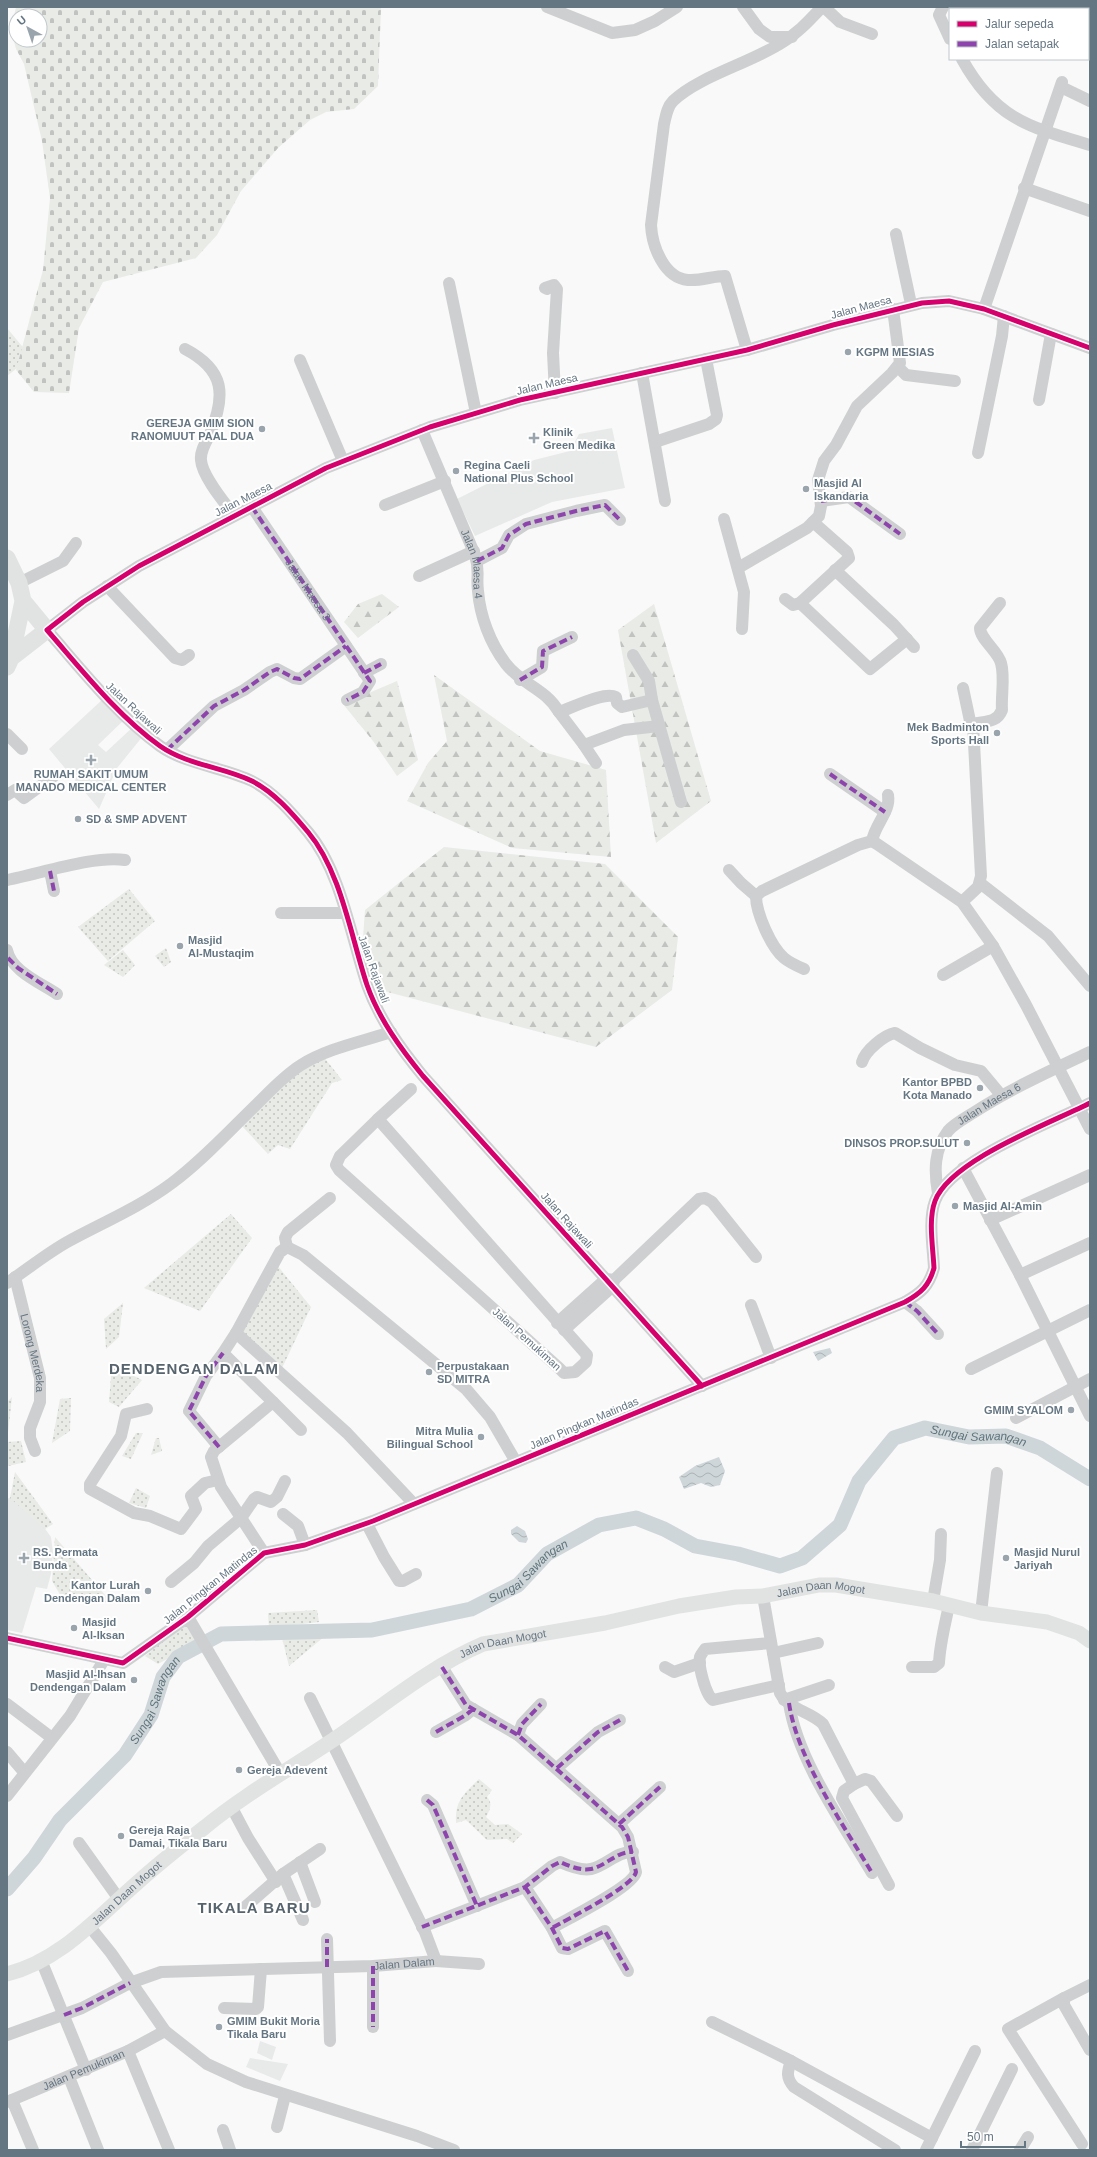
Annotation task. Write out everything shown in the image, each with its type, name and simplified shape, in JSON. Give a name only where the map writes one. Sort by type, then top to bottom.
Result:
[{"type":"highway","points":[[7,558],[19,584],[23,601],[47,630]]},
{"type":"highway","points":[[8,663],[23,601]]},
{"type":"highway","name":"Jalan Maesa","points":[[8,663],[47,630]]},
{"type":"main road","name":"Jalan Daan Mogot","points":[[7,1974],[42,1960],[90,1927],[119,1899],[231,1806],[331,1741],[388,1700],[466,1651],[497,1640],[605,1623],[679,1606],[763,1596],[819,1585],[836,1585],[933,1600],[981,1613],[1047,1622],[1079,1632],[1090,1642]]},
{"type":"street","points":[[547,7],[612,33],[635,30],[656,21],[677,7]]},
{"type":"street","points":[[743,7],[766,35],[770,37],[792,37]]},
{"type":"street","points":[[747,350],[725,276],[688,280],[678,277],[658,255],[652,240],[651,225],[662,134],[668,109],[672,102],[689,90],[762,55],[792,37],[823,7],[840,22],[872,34]]},
{"type":"street","points":[[943,7],[939,15],[949,37]]},
{"type":"street","points":[[963,60],[998,107],[1017,119],[1045,132],[1090,145]]},
{"type":"street","points":[[984,309],[1024,188],[1061,85],[1090,102]]},
{"type":"street","points":[[1024,188],[1090,211]]},
{"type":"street","points":[[896,234],[911,304]]},
{"type":"street","points":[[449,283],[476,413]]},
{"type":"street","points":[[547,289],[545,288],[554,285],[557,290],[553,353],[555,393]]},
{"type":"street","name":"Jalan Maesa","points":[[47,630],[107,586],[139,566],[234,515],[343,461],[422,430],[520,400],[747,350],[911,304],[949,301],[984,309],[1090,348]]},
{"type":"street","points":[[738,568],[800,532],[819,516],[821,501],[818,480],[824,461],[836,445],[858,406],[898,367],[901,360],[893,309]]},
{"type":"street","points":[[978,453],[1002,336],[1004,316]]},
{"type":"street","points":[[1039,400],[1051,334]]},
{"type":"street","points":[[185,349],[203,359],[210,366],[220,389],[219,410],[201,455],[201,462],[209,479],[234,515]]},
{"type":"street","points":[[656,442],[690,431],[716,419],[717,415],[706,359]]},
{"type":"street","points":[[300,360],[343,461]]},
{"type":"street","points":[[898,367],[906,376],[955,381]]},
{"type":"street","points":[[642,373],[656,442],[665,501]]},
{"type":"street","name":"Jalan Maesa 4","points":[[422,430],[476,556],[479,572],[477,589],[486,626],[494,646],[506,664],[520,680],[539,689],[547,696],[596,763]]},
{"type":"street","points":[[385,505],[445,481]]},
{"type":"street","points":[[821,501],[849,497],[900,534]]},
{"type":"street","points":[[419,576],[500,549],[509,535],[531,523],[605,505],[620,520]]},
{"type":"street","name":"Jalan Maesa 3","points":[[252,506],[364,673]]},
{"type":"street","points":[[724,520],[744,592],[742,629]]},
{"type":"street","points":[[785,599],[793,605],[800,603],[847,560],[848,554],[813,522]]},
{"type":"street","points":[[19,584],[62,561],[76,543]]},
{"type":"street","points":[[800,603],[868,668],[873,667],[910,643],[835,570]]},
{"type":"street","points":[[107,586],[175,658],[182,660],[189,655]]},
{"type":"street","points":[[973,724],[995,720],[999,717],[1002,710],[1001,662],[990,643],[980,632],[980,628],[1000,603]]},
{"type":"street","name":"Jalan Rajawali","points":[[47,630],[111,701],[140,729],[167,750],[205,765],[251,780],[264,788],[291,811],[319,847],[337,885],[368,986],[376,1006],[392,1032],[423,1076],[611,1282],[702,1386]]},
{"type":"street","points":[[520,680],[542,667],[542,651],[572,637]]},
{"type":"street","points":[[167,750],[214,706],[244,690],[270,672],[277,670],[294,678],[300,679],[346,646]]},
{"type":"street","points":[[634,655],[637,664],[646,674],[680,802]]},
{"type":"street","points":[[347,700],[362,692],[369,684],[370,681],[364,673],[381,664]]},
{"type":"street","points":[[962,902],[980,883],[973,724],[970,721],[963,688]]},
{"type":"street","points":[[559,712],[583,702],[611,696],[616,697],[617,702],[622,707],[652,700]]},
{"type":"street","points":[[584,746],[624,730],[659,726]]},
{"type":"street","points":[[7,734],[22,749]]},
{"type":"street","points":[[830,774],[885,812]]},
{"type":"street","points":[[7,795],[15,790],[24,798],[54,776]]},
{"type":"street","points":[[872,841],[873,831],[885,812],[888,802],[888,794]]},
{"type":"street","points":[[756,896],[762,891],[858,845],[872,841]]},
{"type":"street","points":[[872,841],[962,902],[993,946],[1058,1067],[1085,1105],[1090,1129]]},
{"type":"street","points":[[7,880],[114,858],[125,860]]},
{"type":"street","points":[[729,870],[756,896],[758,907],[766,928],[777,949],[788,960],[804,969]]},
{"type":"street","points":[[50,871],[54,891]]},
{"type":"street","points":[[980,883],[1048,936],[1090,986]]},
{"type":"street","points":[[281,913],[345,913]]},
{"type":"street","points":[[943,975],[993,946]]},
{"type":"street","points":[[7,950],[8,958],[18,968],[57,994]]},
{"type":"street","points":[[11,1280],[47,1254],[101,1223],[123,1214],[174,1182],[299,1066],[333,1050],[392,1032]]},
{"type":"street","points":[[862,1062],[869,1052],[888,1036],[895,1033],[920,1048],[955,1065],[980,1071],[1001,1095]]},
{"type":"street","name":"Jalan Maesa 6","points":[[938,1193],[934,1173],[936,1162],[945,1136],[961,1121],[1001,1095],[1090,1052]]},
{"type":"street","points":[[378,1119],[411,1088]]},
{"type":"street","name":"Jalan Pingkan Matindas","points":[[7,1638],[123,1663],[128,1661],[188,1617],[264,1553],[305,1545],[367,1524],[905,1302],[926,1287],[932,1274],[934,1268],[933,1210],[938,1193],[949,1180],[963,1168],[1011,1141],[1085,1105]]},
{"type":"street","name":"Jalan Pemukiman","points":[[378,1119],[561,1326],[587,1355],[586,1362],[575,1372],[564,1373],[339,1170],[336,1165],[340,1156],[378,1119]]},
{"type":"street","points":[[963,1168],[1020,1275],[1090,1416]]},
{"type":"street","points":[[990,1220],[1090,1175]]},
{"type":"street","points":[[330,1198],[288,1232],[285,1238],[287,1247],[302,1255],[466,1389],[490,1417],[516,1462]]},
{"type":"street","points":[[561,1326],[611,1282],[699,1199],[704,1198],[712,1202],[756,1257]]},
{"type":"street","points":[[1020,1275],[1090,1243]]},
{"type":"street","points":[[219,1447],[189,1411],[206,1376],[236,1333],[280,1252],[287,1247]]},
{"type":"street","name":"Lorong Merdeka","points":[[11,1280],[40,1378],[40,1402],[30,1428],[30,1438],[35,1451]]},
{"type":"street","points":[[905,1302],[917,1311],[938,1334]]},
{"type":"street","points":[[751,1305],[771,1358]]},
{"type":"street","points":[[971,1369],[1090,1310]]},
{"type":"street","points":[[236,1333],[308,1395],[347,1433],[414,1504]]},
{"type":"street","points":[[223,1353],[300,1430]]},
{"type":"street","points":[[1016,1418],[1090,1379]]},
{"type":"street","points":[[264,1553],[224,1493],[218,1480],[211,1457],[214,1451],[273,1402]]},
{"type":"street","points":[[147,1409],[129,1412],[126,1415],[121,1436],[90,1484],[90,1488],[134,1513],[150,1516],[182,1529],[196,1509],[191,1496],[207,1482],[218,1480]]},
{"type":"street","points":[[981,1613],[997,1473]]},
{"type":"street","points":[[170,1582],[194,1563],[208,1546],[241,1518],[254,1499],[261,1498],[268,1502],[274,1500],[285,1482]]},
{"type":"street","points":[[284,1514],[298,1526],[305,1545]]},
{"type":"street","points":[[367,1524],[384,1557],[399,1580],[403,1581],[416,1574]]},
{"type":"street","points":[[933,1600],[940,1560],[941,1534]]},
{"type":"street","points":[[763,1596],[779,1685],[787,1702],[792,1724],[822,1788],[872,1873]]},
{"type":"street","points":[[912,1667],[934,1667],[939,1663],[940,1640],[944,1633],[949,1605]]},
{"type":"street","points":[[188,1617],[280,1773]]},
{"type":"street","points":[[779,1685],[713,1700],[707,1694],[700,1663],[700,1656],[705,1649],[772,1648],[818,1643]]},
{"type":"street","points":[[7,1796],[24,1772],[79,1704],[104,1660]]},
{"type":"street","points":[[666,1667],[674,1672],[700,1663]]},
{"type":"street","points":[[442,1666],[463,1702],[518,1735],[619,1824],[627,1834],[633,1852],[636,1872],[634,1878],[615,1893],[552,1928]]},
{"type":"street","points":[[787,1702],[829,1685]]},
{"type":"street","name":"Jalan Dalam","points":[[7,2035],[64,2015],[130,1983],[160,1972],[373,1966],[436,1961],[422,1927],[310,1698]]},
{"type":"street","points":[[787,1702],[817,1718],[823,1724],[854,1784]]},
{"type":"street","points":[[7,1704],[52,1738]]},
{"type":"street","points":[[518,1735],[522,1724],[541,1704]]},
{"type":"street","points":[[436,1732],[466,1716],[473,1708]]},
{"type":"street","points":[[557,1768],[598,1732],[620,1720]]},
{"type":"street","points":[[7,1752],[24,1772]]},
{"type":"street","points":[[889,1885],[842,1798],[844,1791],[865,1779],[871,1781],[896,1816]]},
{"type":"street","points":[[619,1824],[660,1786]]},
{"type":"street","points":[[427,1800],[433,1805],[477,1906]]},
{"type":"street","points":[[231,1806],[248,1838],[279,1878],[303,1920]]},
{"type":"street","points":[[79,1843],[119,1899]]},
{"type":"street","points":[[244,1907],[279,1878],[320,1849]]},
{"type":"street","points":[[422,1927],[525,1887],[552,1866],[560,1862],[574,1868],[591,1869],[621,1854],[633,1852]]},
{"type":"street","points":[[300,1862],[315,1902]]},
{"type":"street","points":[[525,1887],[552,1928],[562,1948],[568,1949],[605,1930],[628,1971]]},
{"type":"street","points":[[90,1927],[111,1953],[130,1983],[165,2031],[207,2064],[246,2082],[285,2096],[417,2136],[454,2150]]},
{"type":"street","points":[[327,1939],[330,2041]]},
{"type":"street","points":[[42,1960],[86,2070]]},
{"type":"street","points":[[436,1961],[479,1964]]},
{"type":"street","points":[[373,1966],[373,2028]]},
{"type":"street","points":[[224,2008],[256,2009],[258,2007],[261,1969]]},
{"type":"street","points":[[1082,2144],[1008,2030],[1090,1985]]},
{"type":"street","points":[[1064,1998],[1064,2005],[1089,2046]]},
{"type":"street","points":[[712,2022],[791,2061],[932,2138]]},
{"type":"street","points":[[128,2051],[165,2031]]},
{"type":"street","name":"Jalan Pemukiman","points":[[10,2101],[128,2051],[169,2150]]},
{"type":"street","points":[[926,2150],[975,2051]]},
{"type":"street","points":[[791,2061],[787,2074],[789,2082],[794,2087],[895,2150]]},
{"type":"street","points":[[972,2150],[1012,2069]]},
{"type":"street","points":[[69,2077],[98,2150]]},
{"type":"street","points":[[277,2127],[285,2096]]},
{"type":"street","points":[[10,2101],[33,2150]]},
{"type":"street","points":[[223,2130],[230,2150]]},
{"type":"street","points":[[1020,2150],[1028,2138]]},
{"type":"shaded area","points":[[612,428],[625,488],[552,502],[475,536],[457,499],[534,460],[570,451],[579,434]]},
{"type":"shaded area","name":"RUMAH SAKIT UMUM MANADO MEDICAL CENTER","points":[[103,699],[125,719],[98,745],[106,752],[133,727],[143,736],[117,768],[99,809],[49,749]]},
{"type":"shaded area","points":[[14,1496],[38,1519],[51,1537],[53,1553],[51,1574],[47,1589],[36,1587],[22,1633],[7,1630],[7,1499]]},
{"type":"shaded area","points":[[260,2041],[276,2047],[272,2060],[257,2053]]},
{"type":"shaded area","points":[[250,2058],[288,2064],[280,2081],[246,2067]]},
{"type":"green space","points":[[16,7],[381,7],[378,86],[354,109],[326,112],[310,120],[278,148],[241,191],[217,235],[196,258],[103,282],[79,328],[69,393],[34,392],[16,370],[43,270],[50,198],[42,141],[24,64],[16,49],[48,48],[48,8]]},
{"type":"green space","points":[[7,328],[31,357],[7,376]]},
{"type":"green space","points":[[382,594],[399,607],[358,638],[344,622],[358,604]]},
{"type":"green space","points":[[654,604],[711,801],[656,843],[618,630]]},
{"type":"green space","points":[[434,675],[540,751],[606,770],[611,857],[512,848],[407,801],[428,763],[447,741]]},
{"type":"green space","points":[[397,681],[418,760],[397,776],[373,741],[343,704]]},
{"type":"green space","points":[[444,847],[605,864],[678,937],[672,990],[596,1047],[380,990],[361,966],[365,910]]},
{"type":"green space","points":[[129,889],[155,921],[108,961],[78,927]]},
{"type":"green space","points":[[166,948],[171,962],[164,967],[155,956]]},
{"type":"green space","points":[[123,950],[135,965],[123,977],[104,965]]},
{"type":"green space","points":[[323,1056],[342,1080],[332,1083],[290,1149],[278,1145],[268,1154],[242,1126],[271,1093]]},
{"type":"green space","points":[[231,1214],[252,1238],[200,1311],[144,1288]]},
{"type":"green space","points":[[277,1265],[311,1307],[282,1368],[240,1331]]},
{"type":"green space","points":[[123,1303],[119,1337],[106,1349],[104,1319]]},
{"type":"green space","points":[[112,1365],[142,1380],[119,1407],[109,1402]]},
{"type":"green space","points":[[12,1397],[8,1433],[7,1434],[7,1402]]},
{"type":"green space","points":[[71,1398],[70,1431],[52,1443],[60,1399]]},
{"type":"green space","points":[[136,1433],[143,1433],[131,1459],[122,1456]]},
{"type":"green space","points":[[156,1438],[159,1438],[162,1451],[151,1455]]},
{"type":"green space","points":[[21,1441],[26,1462],[8,1466],[7,1442]]},
{"type":"green space","points":[[15,1472],[53,1524],[45,1529],[10,1498]]},
{"type":"green space","points":[[136,1488],[150,1496],[146,1508],[129,1503]]},
{"type":"green space","points":[[55,1537],[112,1602],[65,1603],[52,1581]]},
{"type":"green space","points":[[317,1610],[319,1622],[269,1628],[268,1613]]},
{"type":"green space","points":[[187,1621],[198,1642],[158,1664],[145,1656]]},
{"type":"green space","points":[[325,1636],[289,1666],[282,1638]]},
{"type":"green space","points":[[479,1779],[492,1790],[487,1797],[490,1802],[490,1807],[486,1817],[495,1825],[508,1824],[522,1834],[513,1843],[507,1839],[487,1840],[466,1820],[456,1823],[459,1803],[465,1793]]},
{"type":"water","points":[[830,1348],[832,1353],[818,1361],[813,1352]]},
{"type":"water","points":[[719,1457],[725,1471],[720,1485],[711,1487],[701,1483],[684,1489],[679,1477],[695,1466]]},
{"type":"water","points":[[517,1526],[525,1531],[528,1539],[526,1543],[519,1542],[511,1534],[511,1530]]},
{"type":"waterway","name":"Sungai Sawangan","points":[[7,1889],[34,1858],[60,1820],[125,1755],[151,1715],[163,1677],[178,1657],[221,1634],[372,1630],[471,1609],[518,1585],[547,1554],[599,1525],[636,1518],[664,1529],[695,1546],[738,1554],[780,1566],[802,1558],[840,1525],[859,1481],[894,1438],[925,1428],[969,1437],[1006,1436],[1040,1448],[1090,1479]]},
{"type":"marked path","points":[[821,501],[849,497],[900,534]]},
{"type":"marked path","points":[[477,561],[502,548],[509,535],[526,524],[605,505],[620,520]]},
{"type":"marked path","points":[[252,507],[370,681],[363,692],[347,700]]},
{"type":"marked path","points":[[520,680],[542,667],[543,651],[572,637]]},
{"type":"marked path","points":[[167,750],[214,706],[244,690],[270,672],[277,669],[294,678],[300,679],[346,646]]},
{"type":"marked path","points":[[364,673],[381,664]]},
{"type":"marked path","points":[[830,774],[885,812]]},
{"type":"marked path","points":[[50,871],[54,891]]},
{"type":"marked path","points":[[8,958],[18,968],[57,994]]},
{"type":"marked path","points":[[905,1302],[917,1311],[938,1334]]},
{"type":"marked path","points":[[219,1447],[189,1411],[206,1376],[223,1353]]},
{"type":"marked path","points":[[442,1667],[466,1705],[518,1735],[622,1827],[628,1837],[636,1872],[632,1878],[624,1886],[612,1894],[552,1928]]},
{"type":"marked path","points":[[789,1703],[801,1746],[811,1768],[835,1812],[872,1873]]},
{"type":"marked path","points":[[518,1735],[522,1724],[541,1704]]},
{"type":"marked path","points":[[436,1732],[466,1715],[473,1709]]},
{"type":"marked path","points":[[557,1768],[598,1732],[620,1720]]},
{"type":"marked path","points":[[619,1824],[660,1787]]},
{"type":"marked path","points":[[427,1800],[433,1805],[477,1906]]},
{"type":"marked path","points":[[422,1927],[525,1887],[552,1866],[560,1862],[579,1869],[591,1869],[602,1865],[617,1856],[627,1852],[633,1852]]},
{"type":"marked path","points":[[525,1887],[552,1928],[562,1948],[568,1949],[605,1931],[628,1971]]},
{"type":"marked path","points":[[327,1939],[327,1967]]},
{"type":"marked path","points":[[373,1966],[373,2027]]},
{"type":"marked path","points":[[64,2015],[82,2008],[130,1983]]},
{"type":"cycle path","points":[[702,1386],[423,1076],[399,1044],[384,1022],[372,998],[361,966],[344,905],[329,866],[319,848],[302,825],[275,797],[252,781],[229,772],[182,758],[160,746],[144,734],[87,676],[47,630],[83,602],[139,566],[326,468],[430,427],[520,400],[747,350],[833,325],[922,303],[949,301],[984,309],[1090,348]]},
{"type":"cycle path","points":[[7,1638],[123,1663],[188,1617],[264,1553],[305,1545],[373,1521],[905,1302],[924,1288],[930,1280],[934,1268],[932,1234],[933,1208],[935,1201],[944,1186],[960,1171],[980,1157],[1028,1132],[1090,1103]]},
{"type":"place","name":"KGPM MESIAS","points":[[848,352]]},
{"type":"place","name":"GEREJA GMIM SION RANOMUUT PAAL DUA","points":[[262,429]]},
{"type":"place","name":"Klinik Green Medika","points":[[534,438]]},
{"type":"place","name":"Regina Caeli National Plus School","points":[[456,471]]},
{"type":"place","name":"Masjid Al Iskandaria","points":[[806,489]]},
{"type":"place","name":"Mek Badminton Sports Hall","points":[[997,733]]},
{"type":"place","name":"RUMAH SAKIT UMUM MANADO MEDICAL CENTER","points":[[91,760]]},
{"type":"place","name":"SD & SMP ADVENT","points":[[78,819]]},
{"type":"place","name":"Masjid Al-Mustaqim","points":[[180,946]]},
{"type":"place","name":"Kantor BPBD Kota Manado","points":[[980,1088]]},
{"type":"place","name":"DINSOS PROP.SULUT","points":[[967,1143]]},
{"type":"place","name":"Masjid Al-Amin","points":[[955,1206]]},
{"type":"place","name":"Perpustakaan SD MITRA","points":[[429,1372]]},
{"type":"place","name":"GMIM SYALOM","points":[[1071,1410]]},
{"type":"place","name":"Mitra Mulia Bilingual School","points":[[481,1437]]},
{"type":"place","name":"RS. Permata Bunda","points":[[24,1558]]},
{"type":"place","name":"Masjid Nurul Jariyah","points":[[1006,1558]]},
{"type":"place","name":"Kantor Lurah Dendengan Dalam","points":[[148,1591]]},
{"type":"place","name":"Masjid Al-Iksan","points":[[74,1628]]},
{"type":"place","name":"Masjid Al-Ihsan Dendengan Dalam","points":[[134,1680]]},
{"type":"place","name":"Gereja Adevent","points":[[239,1770]]},
{"type":"place","name":"Gereja Raja Damai, Tikala Baru","points":[[121,1836]]},
{"type":"place","name":"GMIM Bukit Moria Tikala Baru","points":[[219,2027]]},
{"type":"district","name":"DENDENGAN DALAM","points":[[194,1368]]},
{"type":"district","name":"TIKALA BARU","points":[[254,1907]]}]
